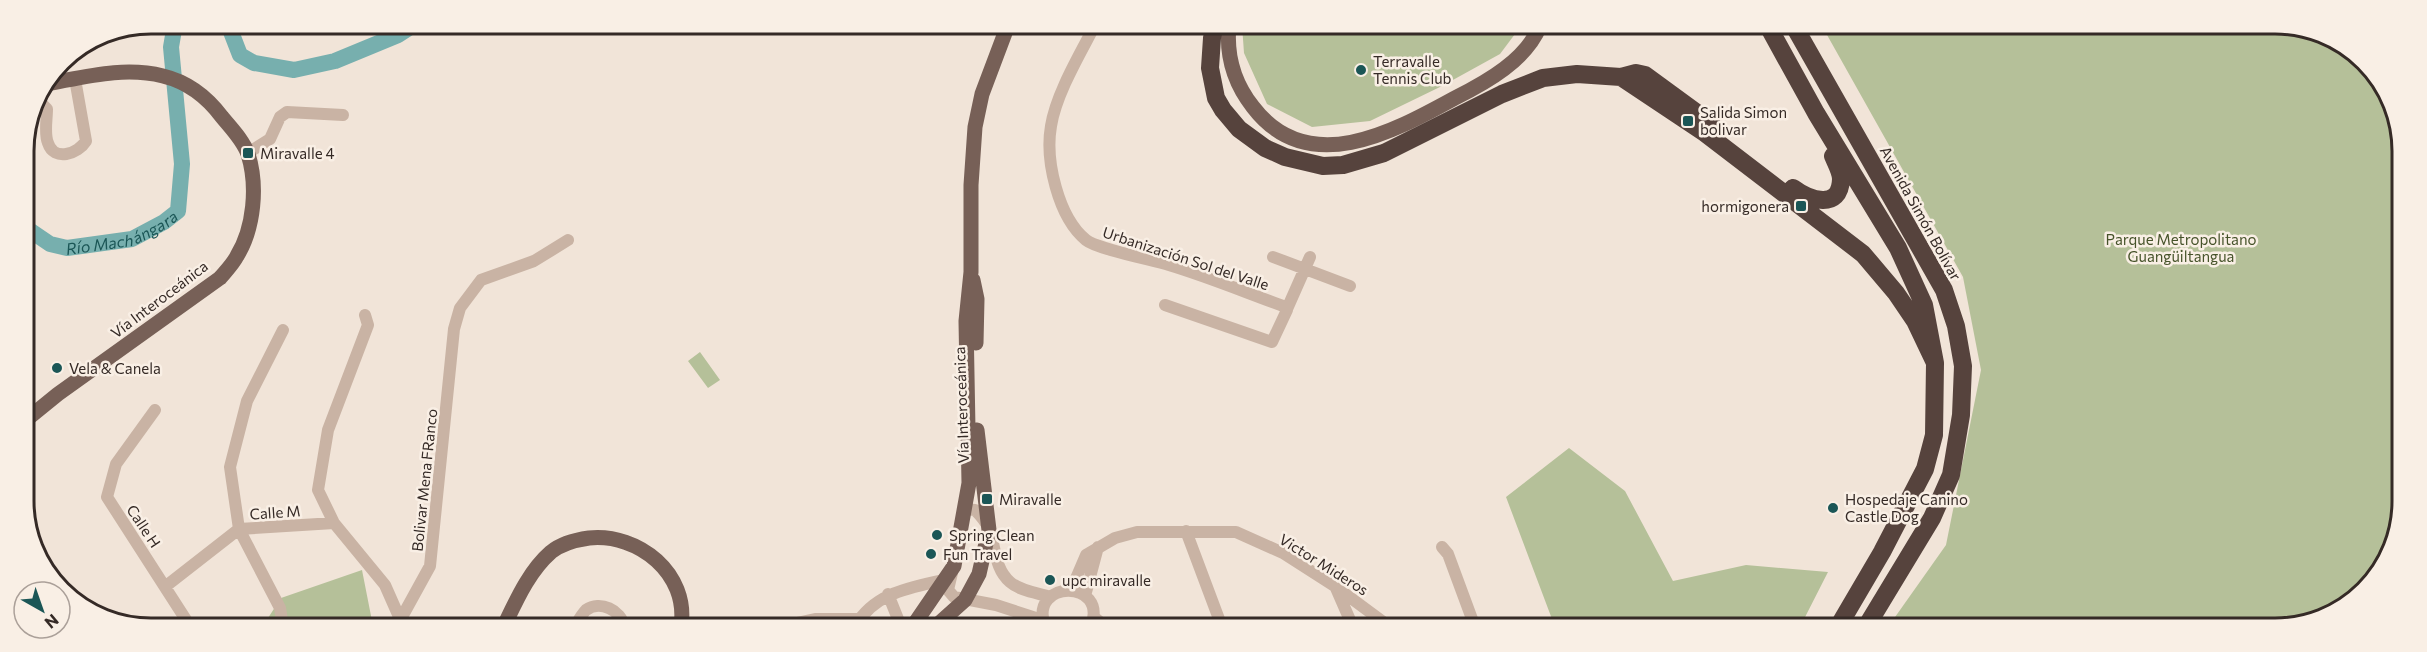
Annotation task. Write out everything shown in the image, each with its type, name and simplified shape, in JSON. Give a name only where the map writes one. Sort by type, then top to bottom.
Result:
[{"type":"highway","points":[[1213,34],[1210,68],[1216,98],[1227,116],[1239,129],[1265,148],[1285,158],[1323,166],[1343,165],[1384,153],[1502,94],[1543,78],[1577,74],[1621,77],[1636,73],[1646,75],[1658,83],[1805,198],[1822,202],[1839,190],[1841,177],[1816,112]]},
{"type":"highway","points":[[1773,34],[1816,112],[1898,248],[1923,304],[1935,363],[1934,435],[1925,469],[1882,552],[1844,617]]},
{"type":"highway","name":"Avenida Simón Bolívar","points":[[1799,34],[1944,290],[1956,326],[1963,366],[1961,415],[1951,476],[1932,518],[1872,617]]},
{"type":"highway","points":[[1621,77],[1705,133],[1863,254],[1896,293],[1915,321],[1935,363]]},
{"type":"main road","points":[[1228,34],[1233,71],[1239,86],[1259,115],[1271,125],[1298,140],[1335,145],[1352,143],[1398,127],[1476,87],[1522,53],[1534,34]]},
{"type":"main road","name":"Vía Interoceánica","points":[[919,618],[954,566],[969,483],[966,302],[971,272],[971,185],[975,127],[982,94],[1004,35]]},
{"type":"main road","name":"Vía Interoceánica","points":[[34,413],[220,278],[237,256],[247,233],[254,205],[248,153],[220,114],[197,91],[164,76],[141,72],[81,77],[58,82]]},
{"type":"main road","name":"Vía Interoceánica","points":[[946,618],[966,600],[979,574],[989,530],[978,439],[977,299],[971,272]]},
{"type":"main road","points":[[508,618],[524,585],[551,552],[572,540],[598,537],[623,540],[650,554],[666,569],[679,591],[682,618]]},
{"type":"street","name":"Urbanización Sol del Valle","points":[[1090,35],[1073,67],[1053,117],[1050,134],[1054,183],[1058,197],[1073,226],[1091,243],[1171,266],[1287,309]]},
{"type":"street","points":[[43,105],[47,109],[47,143],[52,150],[69,155],[76,151],[86,141],[81,77]]},
{"type":"street","points":[[248,153],[270,139],[280,117],[287,112],[343,115]]},
{"type":"street","name":"Bolivar Mena FRanco","points":[[402,618],[430,566],[454,329],[460,308],[481,280],[534,261],[568,240]]},
{"type":"street","points":[[1273,257],[1307,263],[1350,286]]},
{"type":"street","points":[[1165,305],[1272,342],[1307,263]]},
{"type":"street","points":[[365,315],[368,325],[328,430],[318,490],[334,523],[385,585],[397,618]]},
{"type":"street","points":[[282,618],[280,608],[239,529],[230,467],[247,401],[283,330]]},
{"type":"street","name":"Calle H","points":[[155,410],[116,464],[107,497],[185,618]]},
{"type":"street","points":[[965,509],[975,510],[989,530],[999,567],[1010,582],[1050,597]]},
{"type":"street","name":"Calle M","points":[[166,586],[239,529],[334,523]]},
{"type":"street","points":[[1186,531],[1218,617]]},
{"type":"street","name":"Victor Mideros","points":[[1071,590],[1086,555],[1115,538],[1137,532],[1236,532],[1283,553],[1378,617]]},
{"type":"street","points":[[1085,596],[1098,547]]},
{"type":"street","points":[[1442,547],[1448,554],[1471,617]]},
{"type":"street","points":[[954,566],[948,590],[954,597],[996,605],[1029,618]]},
{"type":"street","points":[[861,618],[872,605],[888,594],[944,580]]},
{"type":"street","points":[[1336,587],[1348,617]]},
{"type":"street","points":[[1043,618],[1042,612],[1050,597],[1064,590],[1071,590],[1085,596],[1090,602],[1092,618]]},
{"type":"street","points":[[888,594],[897,618]]},
{"type":"street","points":[[580,618],[585,611],[595,606],[608,607],[616,611],[621,618]]},
{"type":"street","points":[[1353,617],[1356,612],[1367,609]]},
{"type":"green space","name":"Terravalle Tennis Club","points":[[1243,34],[1515,34],[1500,54],[1442,86],[1370,121],[1312,127],[1267,104],[1244,53]]},
{"type":"green space","name":"Parque Metropolitano Guangüiltangua","points":[[1827,34],[2276,34],[2321,43],[2347,59],[2368,80],[2377,93],[2392,136],[2392,516],[2377,559],[2364,578],[2341,598],[2321,609],[2284,617],[1895,617],[1946,545],[1981,370],[1963,277]]},
{"type":"green space","points":[[700,352],[720,380],[708,388],[688,361]]},
{"type":"green space","points":[[1569,448],[1625,491],[1673,581],[1746,565],[1828,572],[1805,617],[1551,617],[1506,497]]},
{"type":"green space","points":[[362,570],[371,618],[268,618],[281,598]]},
{"type":"waterway","name":"Río Machángara","points":[[35,234],[50,244],[67,248],[132,239],[164,222],[178,211],[182,164],[171,47],[173,35]]},
{"type":"waterway","name":"Río Machángara","points":[[232,35],[240,55],[254,63],[294,70],[335,61],[398,35]]},
{"type":"place","name":"Terravalle Tennis Club","points":[[1361,70]]},
{"type":"place","name":"Salida Simon bolivar","points":[[1688,121]]},
{"type":"place","name":"Miravalle 4","points":[[248,153]]},
{"type":"place","name":"hormigonera","points":[[1801,206]]},
{"type":"place","name":"Vela & Canela","points":[[57,368]]},
{"type":"place","name":"Miravalle","points":[[987,499]]},
{"type":"place","name":"Hospedaje Canino Castle Dog","points":[[1833,508]]},
{"type":"place","name":"Spring Clean","points":[[937,535]]},
{"type":"place","name":"Fun Travel","points":[[931,554]]},
{"type":"place","name":"upc miravalle","points":[[1050,580]]}]
